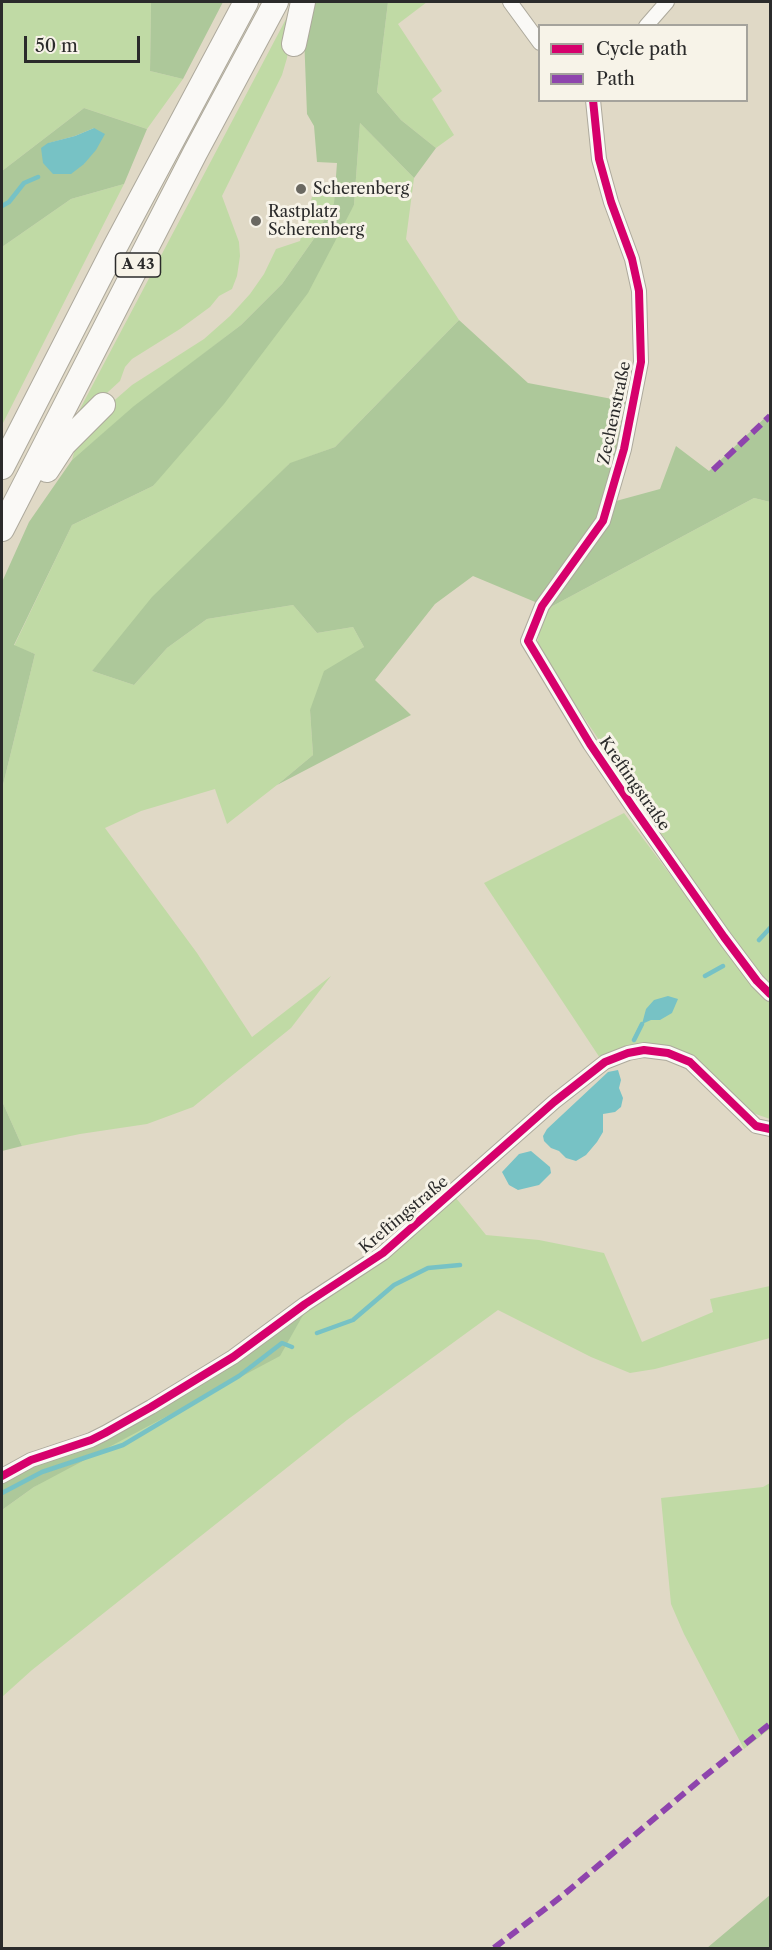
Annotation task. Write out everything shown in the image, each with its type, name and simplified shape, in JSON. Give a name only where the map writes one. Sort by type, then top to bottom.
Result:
[{"type":"highway","name":"A 43","points":[[2,467],[115,247],[246,2]]},
{"type":"highway","name":"A 43","points":[[2,529],[195,153],[276,2]]},
{"type":"highway","points":[[294,44],[303,2]]},
{"type":"highway","points":[[2,536],[64,444],[102,405]]},
{"type":"street","points":[[510,2],[538,41]]},
{"type":"street","points":[[648,24],[667,2]]},
{"type":"street","name":"Zechenstraße","points":[[528,641],[542,606],[603,521],[624,449],[641,362],[639,291],[632,259],[611,202],[599,159],[593,102]]},
{"type":"street","name":"Kreftingstraße","points":[[528,641],[590,744],[626,797],[724,938],[771,994]]},
{"type":"street","name":"Kreftingstraße","points":[[2,1476],[31,1460],[105,1433],[233,1357],[305,1304],[383,1253],[554,1102],[605,1062],[628,1053],[644,1050],[668,1053],[690,1062],[756,1126],[771,1129]]},
{"type":"green space","points":[[2,2],[151,2],[150,71],[183,79],[147,129],[84,108],[2,171]]},
{"type":"green space","points":[[151,2],[223,2],[183,79],[150,71]]},
{"type":"green space","points":[[295,2],[287,58],[282,75],[222,196],[239,242],[240,256],[232,289],[219,296],[210,307],[180,329],[132,359],[125,367],[120,381],[71,426]]},
{"type":"green space","points":[[311,2],[388,2],[377,92],[401,120],[436,148],[414,178],[360,123],[354,205],[308,293],[224,404],[153,486],[72,525],[14,645],[35,654],[2,789],[2,582],[29,522],[72,460],[134,406],[241,325],[282,284],[313,240],[334,203],[337,163],[317,162],[314,126],[307,114],[304,35]]},
{"type":"green space","points":[[388,2],[427,2],[398,24],[442,91],[432,99],[454,135],[436,148],[401,120],[377,92]]},
{"type":"green space","points":[[84,108],[147,129],[124,184],[71,199],[2,247],[2,171]],"holes":[[[94,128],[84,164],[49,143]]]},
{"type":"green space","points":[[360,123],[414,178],[406,239],[459,320],[335,447],[289,464],[92,671],[134,685],[167,648],[207,619],[293,605],[317,633],[353,627],[364,647],[310,710],[313,755],[277,785],[227,824],[215,789],[141,811],[105,828],[197,953],[252,1037],[331,976],[291,1028],[193,1107],[147,1124],[22,1146],[2,1101],[2,789],[35,654],[14,646],[72,525],[153,486],[354,205]]},
{"type":"green space","points":[[316,182],[336,183],[334,203],[313,240],[282,284],[241,325],[132,409],[72,460],[77,441],[101,412],[132,385],[204,339],[250,294],[264,274],[276,249],[300,241]]},
{"type":"green space","points":[[124,184],[2,425],[2,247],[71,199]]},
{"type":"green space","points":[[459,320],[528,383],[628,402],[599,518],[540,604],[473,576],[435,604],[375,680],[411,715],[277,785],[313,755],[310,710],[324,671],[364,647],[353,627],[317,633],[293,605],[207,619],[167,648],[134,685],[92,671],[152,597],[290,463],[335,447]]},
{"type":"green space","points":[[770,413],[770,502],[754,498],[547,609],[607,522],[616,501],[660,489],[676,446],[709,471]]},
{"type":"green space","points":[[754,498],[770,502],[770,985],[762,979],[687,872],[537,647],[540,626],[547,609]]},
{"type":"green space","points":[[624,813],[729,953],[770,1003],[770,1119],[750,1112],[671,1051],[602,1061],[484,883]]},
{"type":"green space","points":[[2,1101],[22,1146],[2,1151]]},
{"type":"green space","points":[[456,1198],[486,1235],[539,1240],[604,1253],[642,1342],[713,1312],[710,1299],[770,1286],[770,1338],[655,1369],[630,1373],[591,1357],[498,1310],[347,1420],[32,1670],[2,1697],[2,1510],[34,1487],[301,1317],[307,1308],[388,1256]]},
{"type":"green space","points":[[307,1308],[280,1356],[34,1487],[2,1510],[2,1481],[33,1464],[92,1445]]},
{"type":"green space","points":[[770,1483],[770,1729],[744,1749],[684,1634],[671,1604],[661,1498],[763,1487]]},
{"type":"green space","points":[[770,1895],[770,1948],[707,1948]]},
{"type":"water","points":[[94,128],[105,134],[96,150],[71,174],[53,174],[43,163],[41,148],[48,143]]},
{"type":"water","points":[[668,996],[678,999],[672,1013],[660,1020],[651,1020],[642,1024],[646,1009],[654,1000]]},
{"type":"water","points":[[618,1070],[621,1080],[619,1088],[623,1098],[621,1107],[615,1112],[603,1114],[603,1132],[586,1155],[576,1161],[566,1158],[559,1151],[551,1148],[544,1141],[543,1136],[547,1129],[608,1072]]},
{"type":"water","points":[[531,1151],[550,1167],[551,1173],[539,1185],[518,1190],[509,1185],[502,1172],[519,1154]]},
{"type":"waterway","points":[[2,206],[9,202],[24,183],[38,177]]},
{"type":"waterway","points":[[759,940],[770,928]]},
{"type":"waterway","points":[[705,976],[723,966]]},
{"type":"waterway","points":[[634,1040],[642,1024]]},
{"type":"waterway","points":[[317,1333],[353,1320],[394,1285],[428,1268],[460,1265]]},
{"type":"waterway","points":[[2,1493],[42,1472],[123,1445],[239,1376],[282,1343],[292,1347]]},
{"type":"marked path","points":[[713,470],[770,416]]},
{"type":"marked path","points":[[494,1948],[562,1896],[770,1724]]},
{"type":"cycle path","points":[[593,102],[599,159],[611,202],[632,259],[639,291],[641,362],[624,449],[603,521],[542,606],[528,641],[590,744],[632,806],[724,937],[757,981],[770,994]]},
{"type":"cycle path","points":[[2,1476],[31,1460],[105,1433],[233,1357],[305,1304],[383,1253],[554,1102],[605,1062],[628,1053],[644,1050],[668,1053],[690,1062],[756,1126],[770,1129]]},
{"type":"place","name":"Scherenberg","points":[[301,189]]},
{"type":"place","name":"Rastplatz Scherenberg","points":[[256,221]]}]
